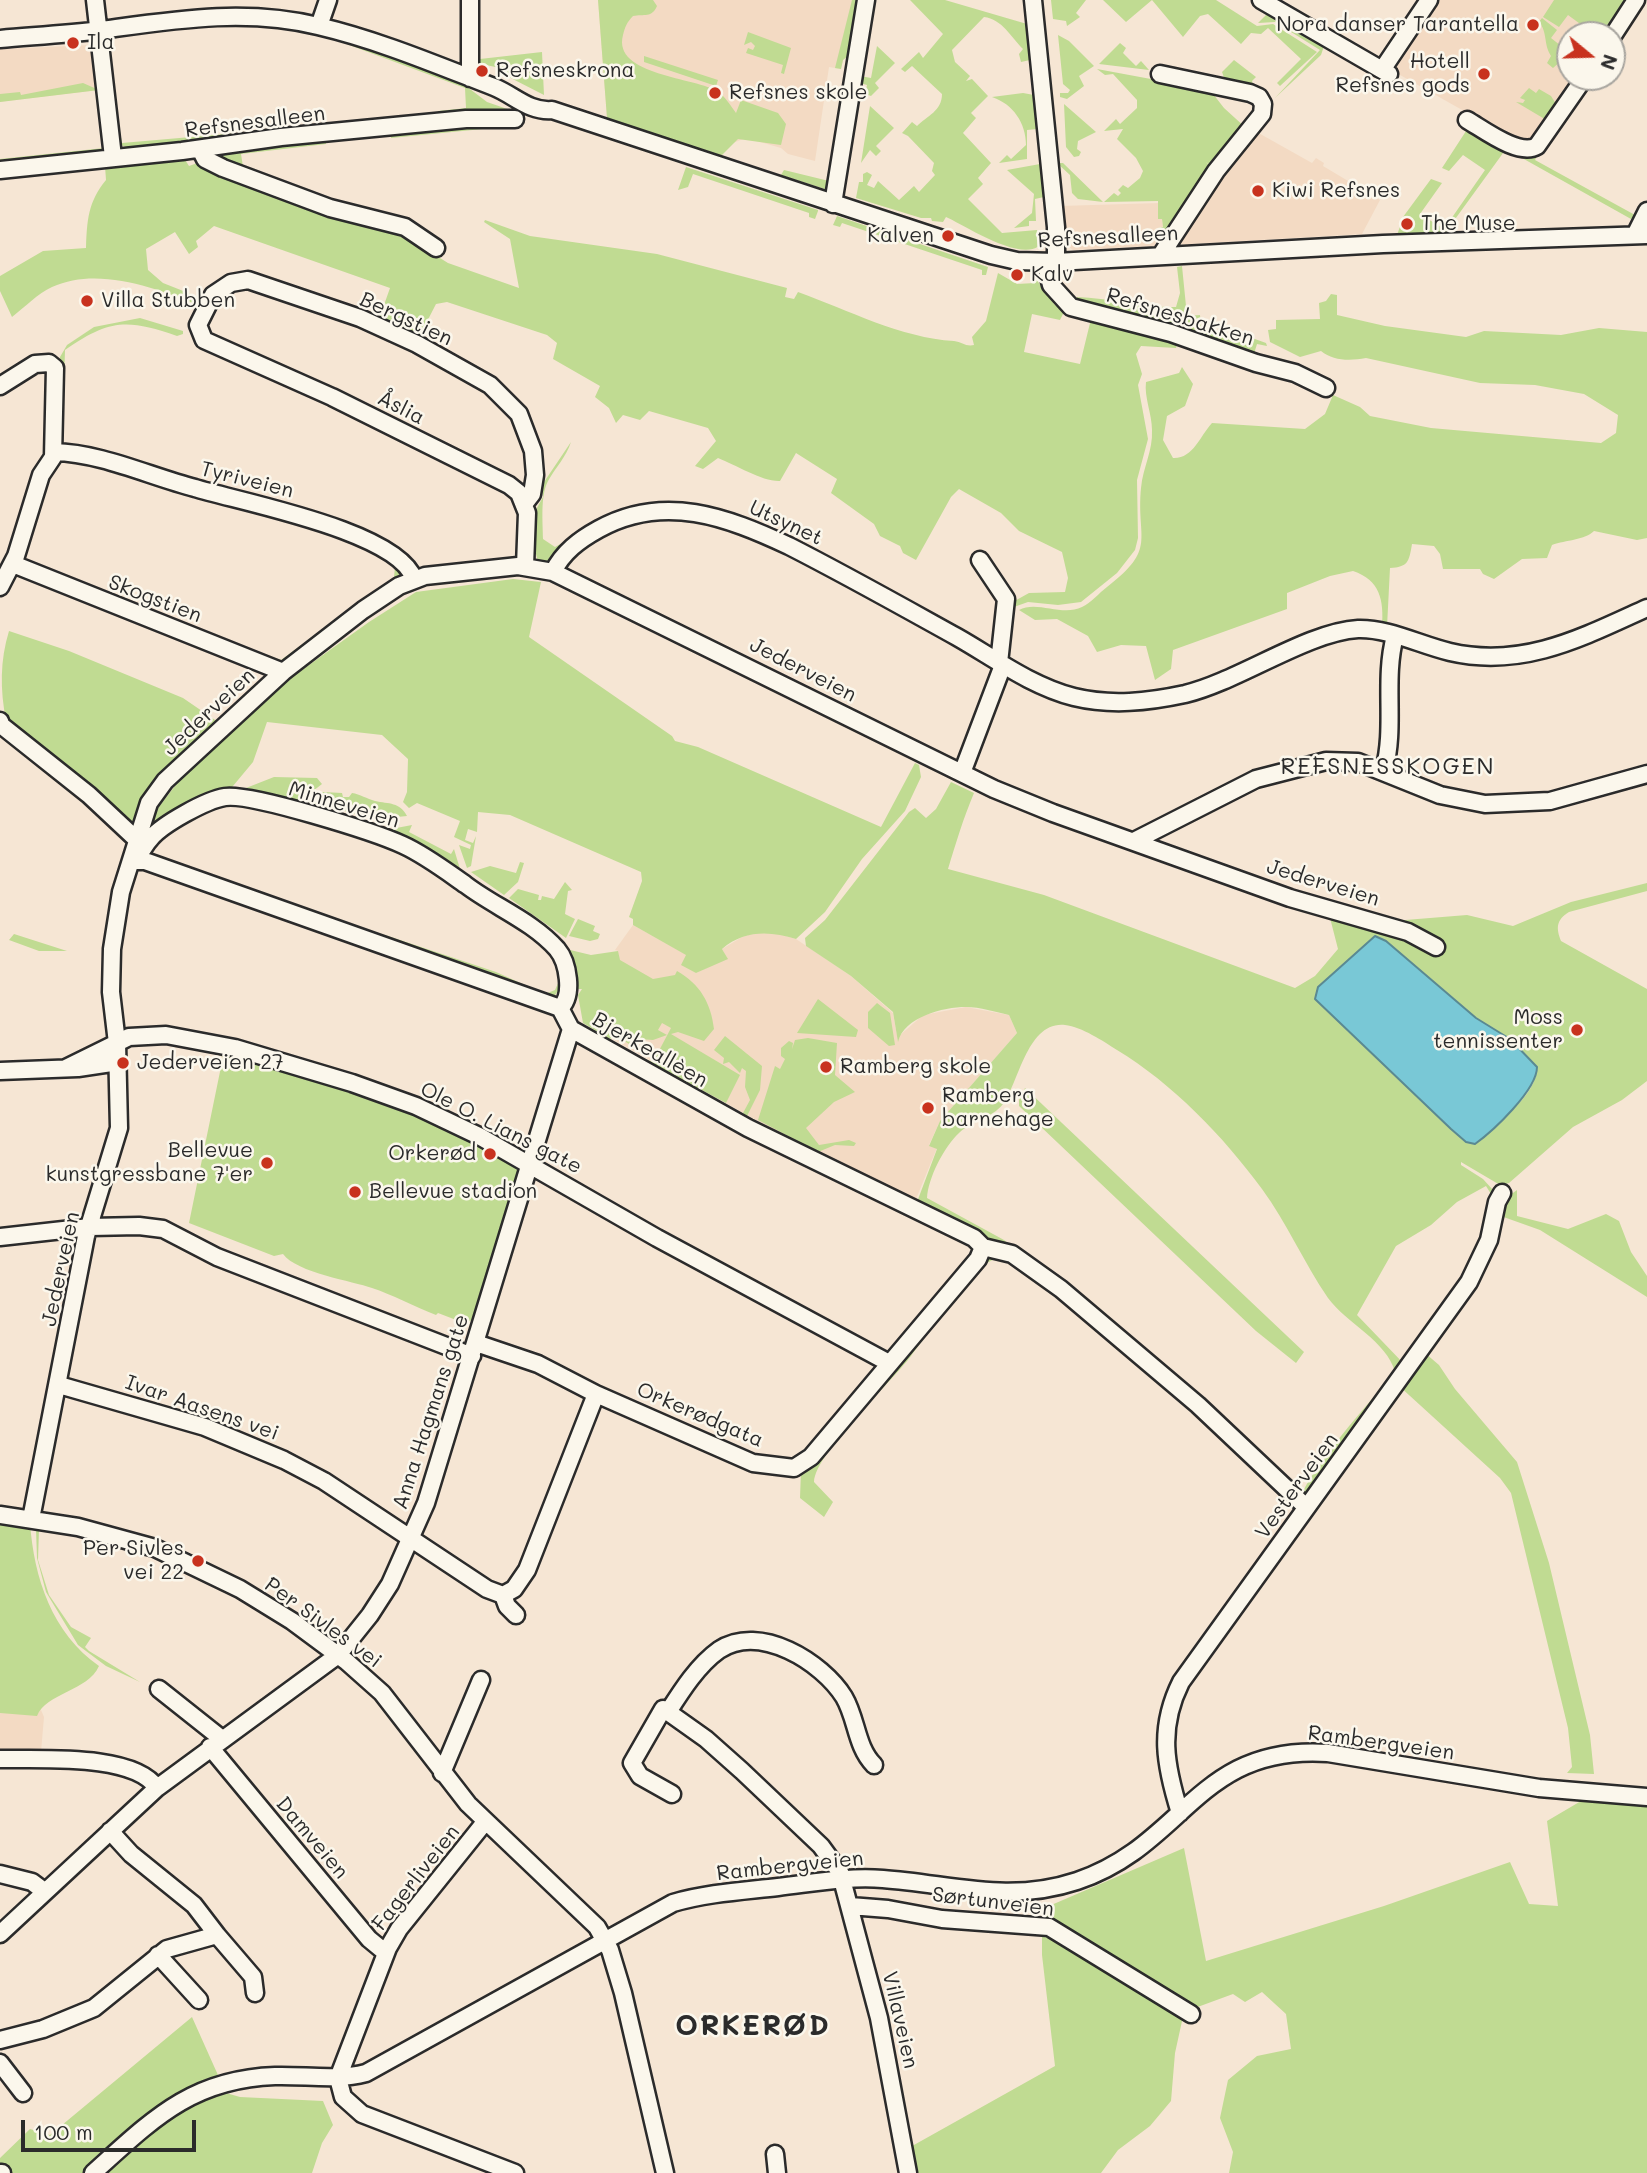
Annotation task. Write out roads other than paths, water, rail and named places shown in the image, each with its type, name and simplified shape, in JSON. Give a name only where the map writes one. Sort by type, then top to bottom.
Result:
[{"type":"street","points":[[95,0],[113,157]]},
{"type":"street","points":[[319,26],[328,0]]},
{"type":"street","points":[[470,0],[470,78]]},
{"type":"street","points":[[833,204],[866,0]]},
{"type":"street","points":[[1033,0],[1056,226],[1050,262]]},
{"type":"street","points":[[1261,0],[1385,72],[1429,0]]},
{"type":"street","points":[[1622,21],[1636,0]]},
{"type":"street","name":"Refsnesalleen","points":[[0,39],[229,16],[286,19],[319,26],[513,95],[524,95],[544,103],[552,110],[833,204],[1017,261],[1050,262],[1641,235]]},
{"type":"street","points":[[1160,75],[1250,93],[1259,97],[1264,104],[1262,114],[1216,171],[1161,256]]},
{"type":"street","points":[[1467,120],[1519,148],[1531,150],[1537,146],[1575,91]]},
{"type":"street","name":"Refsnesalleen","points":[[0,170],[466,120],[515,119]]},
{"type":"street","points":[[200,149],[205,159],[230,171],[319,204],[405,227],[436,248]]},
{"type":"street","points":[[1641,235],[1647,211]]},
{"type":"street","name":"Refsnesbakken","points":[[1050,262],[1051,285],[1071,307],[1171,333],[1256,363],[1295,373],[1326,388]]},
{"type":"street","name":"Bergstien","points":[[198,331],[200,316],[214,295],[231,283],[248,280],[359,318],[417,344],[491,385],[519,414],[533,451],[536,475],[532,494],[525,503]]},
{"type":"street","name":"Åslia","points":[[198,331],[210,344],[332,397],[493,476],[519,493],[525,503]]},
{"type":"street","points":[[0,386],[35,364],[52,365],[55,380],[54,452],[41,475],[13,564],[0,587]]},
{"type":"street","name":"Tyriveien","points":[[54,452],[99,460],[323,522],[388,554],[410,569],[414,579]]},
{"type":"street","points":[[525,503],[525,566]]},
{"type":"street","name":"Utsynet","points":[[553,572],[570,548],[608,524],[653,510],[688,510],[750,528],[789,545],[903,606],[1001,664],[1062,693],[1094,701],[1127,702],[1168,697],[1216,685],[1303,646],[1346,631],[1372,630],[1465,655],[1524,655],[1573,642],[1647,608]]},
{"type":"street","points":[[962,773],[982,726],[1001,664],[1006,599],[980,560]]},
{"type":"street","name":"Skogstien","points":[[13,564],[283,672]]},
{"type":"street","name":"Jederveien","points":[[31,1519],[90,1227],[119,1128],[117,1043],[111,992],[112,949],[118,907],[135,839],[149,803],[165,781],[283,672],[363,610],[414,579],[525,566],[553,572],[601,593],[962,773],[1053,813],[1136,840],[1300,901],[1408,932],[1436,947]]},
{"type":"street","points":[[1384,770],[1389,738],[1390,660],[1395,636]]},
{"type":"street","points":[[0,725],[109,812],[135,839]]},
{"type":"street","points":[[1136,840],[1165,828],[1233,789],[1283,770],[1338,760],[1358,762],[1384,770],[1440,795],[1485,804],[1550,801],[1647,774]]},
{"type":"street","name":"Minneveien","points":[[131,861],[143,854],[148,841],[156,833],[198,808],[225,797],[251,800],[384,837],[416,852],[521,920],[559,951],[568,984],[566,1001],[560,1008]]},
{"type":"street","points":[[131,861],[145,861],[560,1008]]},
{"type":"street","name":"Bjerkeallèen","points":[[560,1008],[571,1029],[696,1101],[974,1238],[983,1247],[1012,1254],[1061,1289],[1198,1405],[1307,1507]]},
{"type":"street","name":"Anna Hagmans gate","points":[[0,1934],[157,1788],[338,1655],[381,1598],[412,1539],[474,1349],[571,1029]]},
{"type":"street","name":"Ole O. Lians gate","points":[[66,1068],[138,1035],[185,1037],[319,1072],[416,1106],[530,1164],[657,1238],[889,1363]]},
{"type":"street","name":"Ole O. Lians gate","points":[[0,1071],[96,1067],[118,1062]]},
{"type":"street","name":"Vesterveien","points":[[1180,1813],[1166,1757],[1166,1717],[1170,1705],[1212,1635],[1475,1274],[1502,1193]]},
{"type":"street","name":"Orkerødgata","points":[[0,1237],[90,1227],[139,1226],[163,1229],[224,1260],[474,1349],[538,1364],[596,1394],[753,1463],[787,1469],[802,1465],[811,1457],[978,1259],[983,1247]]},
{"type":"street","name":"Ivar Aasens vei","points":[[59,1385],[205,1427],[256,1447],[324,1481],[487,1589],[503,1595],[507,1606],[516,1615]]},
{"type":"street","points":[[503,1595],[514,1589],[527,1570],[596,1394]]},
{"type":"street","name":"Per Sivles vei","points":[[0,1515],[109,1534],[163,1551],[259,1600],[338,1655],[382,1693],[442,1773],[485,1822],[597,1927],[610,1950],[624,1993],[665,2173]]},
{"type":"street","points":[[668,1712],[685,1687],[719,1651],[742,1643],[778,1647],[813,1665],[838,1690],[849,1708],[863,1750],[874,1765]]},
{"type":"street","points":[[442,1773],[452,1756],[481,1680]]},
{"type":"street","points":[[159,1689],[216,1743]]},
{"type":"street","points":[[672,1794],[640,1776],[632,1763],[663,1709],[706,1739],[821,1846],[844,1879]]},
{"type":"street","name":"Damveien","points":[[216,1743],[369,1939],[386,1953]]},
{"type":"street","name":"Rambergveien","points":[[93,2173],[149,2123],[205,2089],[241,2077],[338,2078],[366,2073],[681,1901],[844,1879],[882,1879],[978,1893],[1038,1891],[1077,1881],[1117,1863],[1151,1840],[1212,1782],[1231,1770],[1261,1758],[1305,1752],[1552,1790],[1647,1797]]},
{"type":"street","points":[[0,1759],[122,1766],[143,1774],[157,1788]]},
{"type":"street","name":"Fagerliveien","points":[[338,2078],[386,1953],[399,1929],[485,1822]]},
{"type":"street","points":[[110,1831],[131,1854],[194,1905],[253,1977],[255,1993]]},
{"type":"street","points":[[0,1874],[32,1882],[44,1891]]},
{"type":"street","name":"Villaveien","points":[[844,1879],[893,2082],[908,2173]]},
{"type":"street","name":"Sørtunveien","points":[[850,1906],[1057,1929],[1191,2014]]},
{"type":"street","points":[[0,2040],[43,2029],[94,2008],[143,1971],[158,1955],[186,1942],[217,1935]]},
{"type":"street","points":[[158,1955],[199,2000]]},
{"type":"street","points":[[0,2063],[23,2093]]},
{"type":"street","points":[[338,2078],[343,2097],[362,2114],[515,2173]]},
{"type":"street","points":[[775,2154],[777,2173]]},
{"type":"water","points":[[1375,936],[1386,941],[1476,1018],[1510,1039],[1537,1067],[1530,1087],[1522,1098],[1503,1120],[1475,1144],[1466,1142],[1451,1129],[1315,999],[1318,987]]},
{"type":"place","name":"Nora danser Tarantella","points":[[1533,25]]},
{"type":"place","name":"Ila","points":[[73,43]]},
{"type":"place","name":"Refsneskrona","points":[[482,71]]},
{"type":"place","name":"Hotell Refsnes gods","points":[[1484,74]]},
{"type":"place","name":"Refsnes skole","points":[[715,93]]},
{"type":"place","name":"Kiwi Refsnes","points":[[1258,191]]},
{"type":"place","name":"The Muse","points":[[1407,224]]},
{"type":"place","name":"Kalven","points":[[948,236]]},
{"type":"place","name":"Kalv","points":[[1017,275]]},
{"type":"place","name":"Villa Stubben","points":[[87,301]]},
{"type":"place","name":"Moss tennissenter","points":[[1577,1030]]},
{"type":"place","name":"Jederveien 27","points":[[123,1063]]},
{"type":"place","name":"Ramberg skole","points":[[826,1067]]},
{"type":"place","name":"Ramberg barnehage","points":[[928,1108]]},
{"type":"place","name":"Orkerød","points":[[490,1154]]},
{"type":"place","name":"Bellevue kunstgressbane 7'er","points":[[267,1163]]},
{"type":"place","name":"Bellevue stadion","points":[[355,1192]]},
{"type":"place","name":"Per Sivles vei 22","points":[[198,1561]]},
{"type":"district","name":"REFSNESSKOGEN","points":[[1388,767]]},
{"type":"district","name":"ORKERØD","points":[[753,2026]]}]
